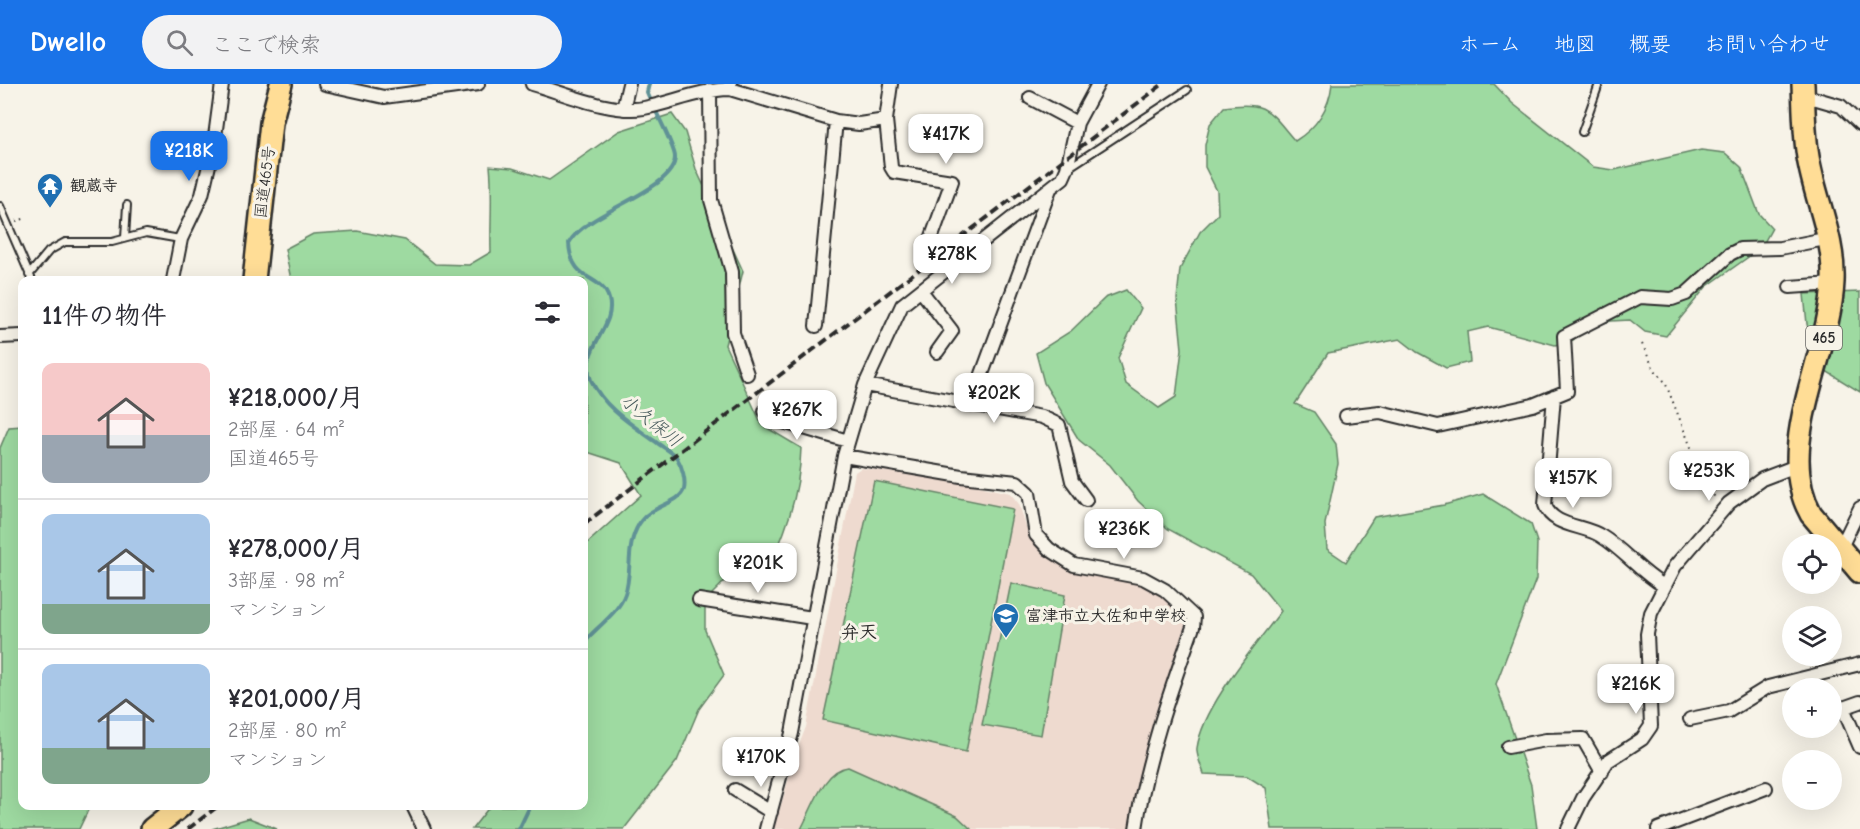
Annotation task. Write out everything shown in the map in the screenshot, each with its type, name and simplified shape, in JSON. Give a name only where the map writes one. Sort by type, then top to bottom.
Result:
[{"type":"highway","name":"国道465号","points":[[254,276],[271,123],[280,84]]},
{"type":"highway","name":"465","points":[[1803,90],[1808,156],[1830,238],[1833,284],[1820,357],[1797,448],[1796,466],[1806,506],[1828,534]]},
{"type":"highway","name":"465","points":[[1842,551],[1860,572]]},
{"type":"highway","points":[[152,829],[176,810]]},
{"type":"street","points":[[174,276],[181,239],[202,195],[214,144],[222,84]]},
{"type":"street","points":[[325,84],[384,97],[478,84]]},
{"type":"street","points":[[532,84],[623,109],[643,108],[730,87],[836,121],[859,124],[886,120]]},
{"type":"street","points":[[623,109],[629,84]]},
{"type":"street","points":[[891,84],[886,120],[891,167],[894,172],[952,181],[925,256]]},
{"type":"street","points":[[766,829],[792,734],[844,456],[865,385],[902,305],[922,292],[1063,178],[1077,123],[1098,84]]},
{"type":"street","points":[[710,90],[711,200],[732,272],[733,333],[747,374]]},
{"type":"street","points":[[1803,90],[1841,106],[1860,124]]},
{"type":"street","points":[[1030,98],[1077,123]]},
{"type":"street","points":[[816,326],[836,121]]},
{"type":"street","points":[[971,404],[1050,188]]},
{"type":"street","points":[[1347,417],[1380,412],[1438,426],[1533,405],[1567,391],[1564,336],[1640,297],[1672,299],[1686,294],[1730,254],[1740,249],[1780,248],[1830,238]]},
{"type":"street","points":[[1790,287],[1833,284]]},
{"type":"street","points":[[922,292],[952,332],[937,352]]},
{"type":"street","points":[[0,337],[18,336]]},
{"type":"street","points":[[865,385],[1042,417],[1059,425],[1072,481],[1086,500]]},
{"type":"street","points":[[1554,396],[1545,505],[1548,512],[1554,518],[1601,535],[1643,574],[1664,586]]},
{"type":"street","points":[[765,411],[773,418],[848,441]]},
{"type":"street","points":[[844,456],[961,476],[1017,482],[1029,493],[1036,535],[1049,549],[1074,565],[1143,578],[1165,590],[1188,609],[1194,617],[1193,627],[1155,745],[1141,798],[1137,829]]},
{"type":"street","points":[[1568,829],[1583,798],[1608,761],[1642,739],[1651,726],[1647,634],[1651,613],[1664,586],[1688,549],[1721,511],[1762,479],[1796,466]]},
{"type":"street","points":[[1842,545],[1860,508]]},
{"type":"street","points":[[699,600],[812,618]]},
{"type":"street","points":[[1690,719],[1729,711],[1768,687],[1860,664]]},
{"type":"street","points":[[1860,702],[1843,708],[1860,747]]},
{"type":"street","points":[[1508,747],[1546,740],[1583,739],[1602,772]]},
{"type":"street","points":[[1659,829],[1766,788]]},
{"type":"street","points":[[735,790],[771,812]]},
{"type":"street","points":[[415,810],[424,829]]},
{"type":"lane","points":[[1582,132],[1599,84]]},
{"type":"lane","points":[[1067,169],[1187,90]]},
{"type":"lane","points":[[125,238],[127,205]]},
{"type":"lane","points":[[0,206],[30,276]]},
{"type":"lane","points":[[0,228],[8,224]]},
{"type":"lane","points":[[32,276],[50,251],[65,242],[112,242],[146,233],[181,239]]},
{"type":"path","points":[[1642,344],[1654,369],[1665,382],[1696,460],[1721,511]]},
{"type":"shaded area","name":"富津市立大佐和中学校","points":[[861,468],[961,482],[1010,493],[1019,504],[1028,532],[1048,546],[1063,562],[1167,589],[1185,612],[1193,628],[1162,722],[1139,829],[774,829],[806,727],[855,472]]},
{"type":"green space","points":[[1332,84],[1494,84],[1512,103],[1593,167],[1614,170],[1701,150],[1725,153],[1741,167],[1759,214],[1772,228],[1761,248],[1706,287],[1666,336],[1645,332],[1630,320],[1611,321],[1588,327],[1573,340],[1555,345],[1488,327],[1467,332],[1470,362],[1446,368],[1417,352],[1400,339],[1328,353],[1295,404],[1314,412],[1336,444],[1338,464],[1325,524],[1327,549],[1346,562],[1374,517],[1444,505],[1483,494],[1531,524],[1537,542],[1536,579],[1496,684],[1531,785],[1537,829],[1272,829],[1266,788],[1247,776],[1204,774],[1197,748],[1201,731],[1209,714],[1245,658],[1281,611],[1251,574],[1168,529],[1138,501],[1110,465],[1079,440],[1044,383],[1036,353],[1071,331],[1105,298],[1126,290],[1141,308],[1118,358],[1126,384],[1159,408],[1176,397],[1182,349],[1177,299],[1180,269],[1200,232],[1218,214],[1217,191],[1205,167],[1205,145],[1210,124],[1224,107],[1250,105],[1266,110],[1295,141],[1315,124],[1325,110]]},
{"type":"green space","points":[[672,114],[685,132],[696,169],[743,271],[725,345],[762,425],[801,448],[792,508],[770,565],[725,581],[705,601],[705,630],[724,675],[699,709],[677,761],[624,829],[472,829],[487,810],[588,810],[588,542],[641,495],[621,463],[588,452],[588,276],[290,276],[285,249],[313,234],[357,231],[405,240],[435,264],[469,265],[491,252],[490,166],[512,168],[549,180],[619,131]]},
{"type":"green space","points":[[1860,292],[1860,392],[1818,366],[1807,324],[1804,294]]},
{"type":"green space","points":[[18,426],[18,810],[88,810],[79,829],[0,829],[0,448],[9,427]]},
{"type":"green space","points":[[874,481],[1013,509],[966,752],[823,720]]},
{"type":"green space","points":[[1011,583],[1065,595],[1041,735],[982,725]]},
{"type":"green space","points":[[848,767],[957,816],[971,829],[801,829],[825,782],[840,769]]},
{"type":"green space","points":[[249,818],[277,829],[212,829]]},
{"type":"waterway","name":"小久保川","points":[[587,276],[575,265],[569,243],[592,221],[661,180],[671,169],[675,157],[647,92],[649,84]]},
{"type":"waterway","name":"小久保川","points":[[588,277],[605,291],[610,309],[608,319],[589,359],[588,369]]},
{"type":"waterway","name":"小久保川","points":[[588,369],[596,390],[603,399],[619,415],[679,461],[684,477],[684,489],[677,498],[650,513],[639,524],[632,541],[629,576],[622,601],[588,638]]},
{"type":"waterway","name":"小久保川","points":[[519,829],[528,810]]},
{"type":"railway","points":[[588,521],[1163,84]]},
{"type":"railway","points":[[188,829],[213,810]]},
{"type":"place","name":"観蔵寺","points":[[50,209]]},
{"type":"place","name":"富津市立大佐和中学校","points":[[1006,639]]},
{"type":"district","name":"弁天","points":[[859,632]]}]
